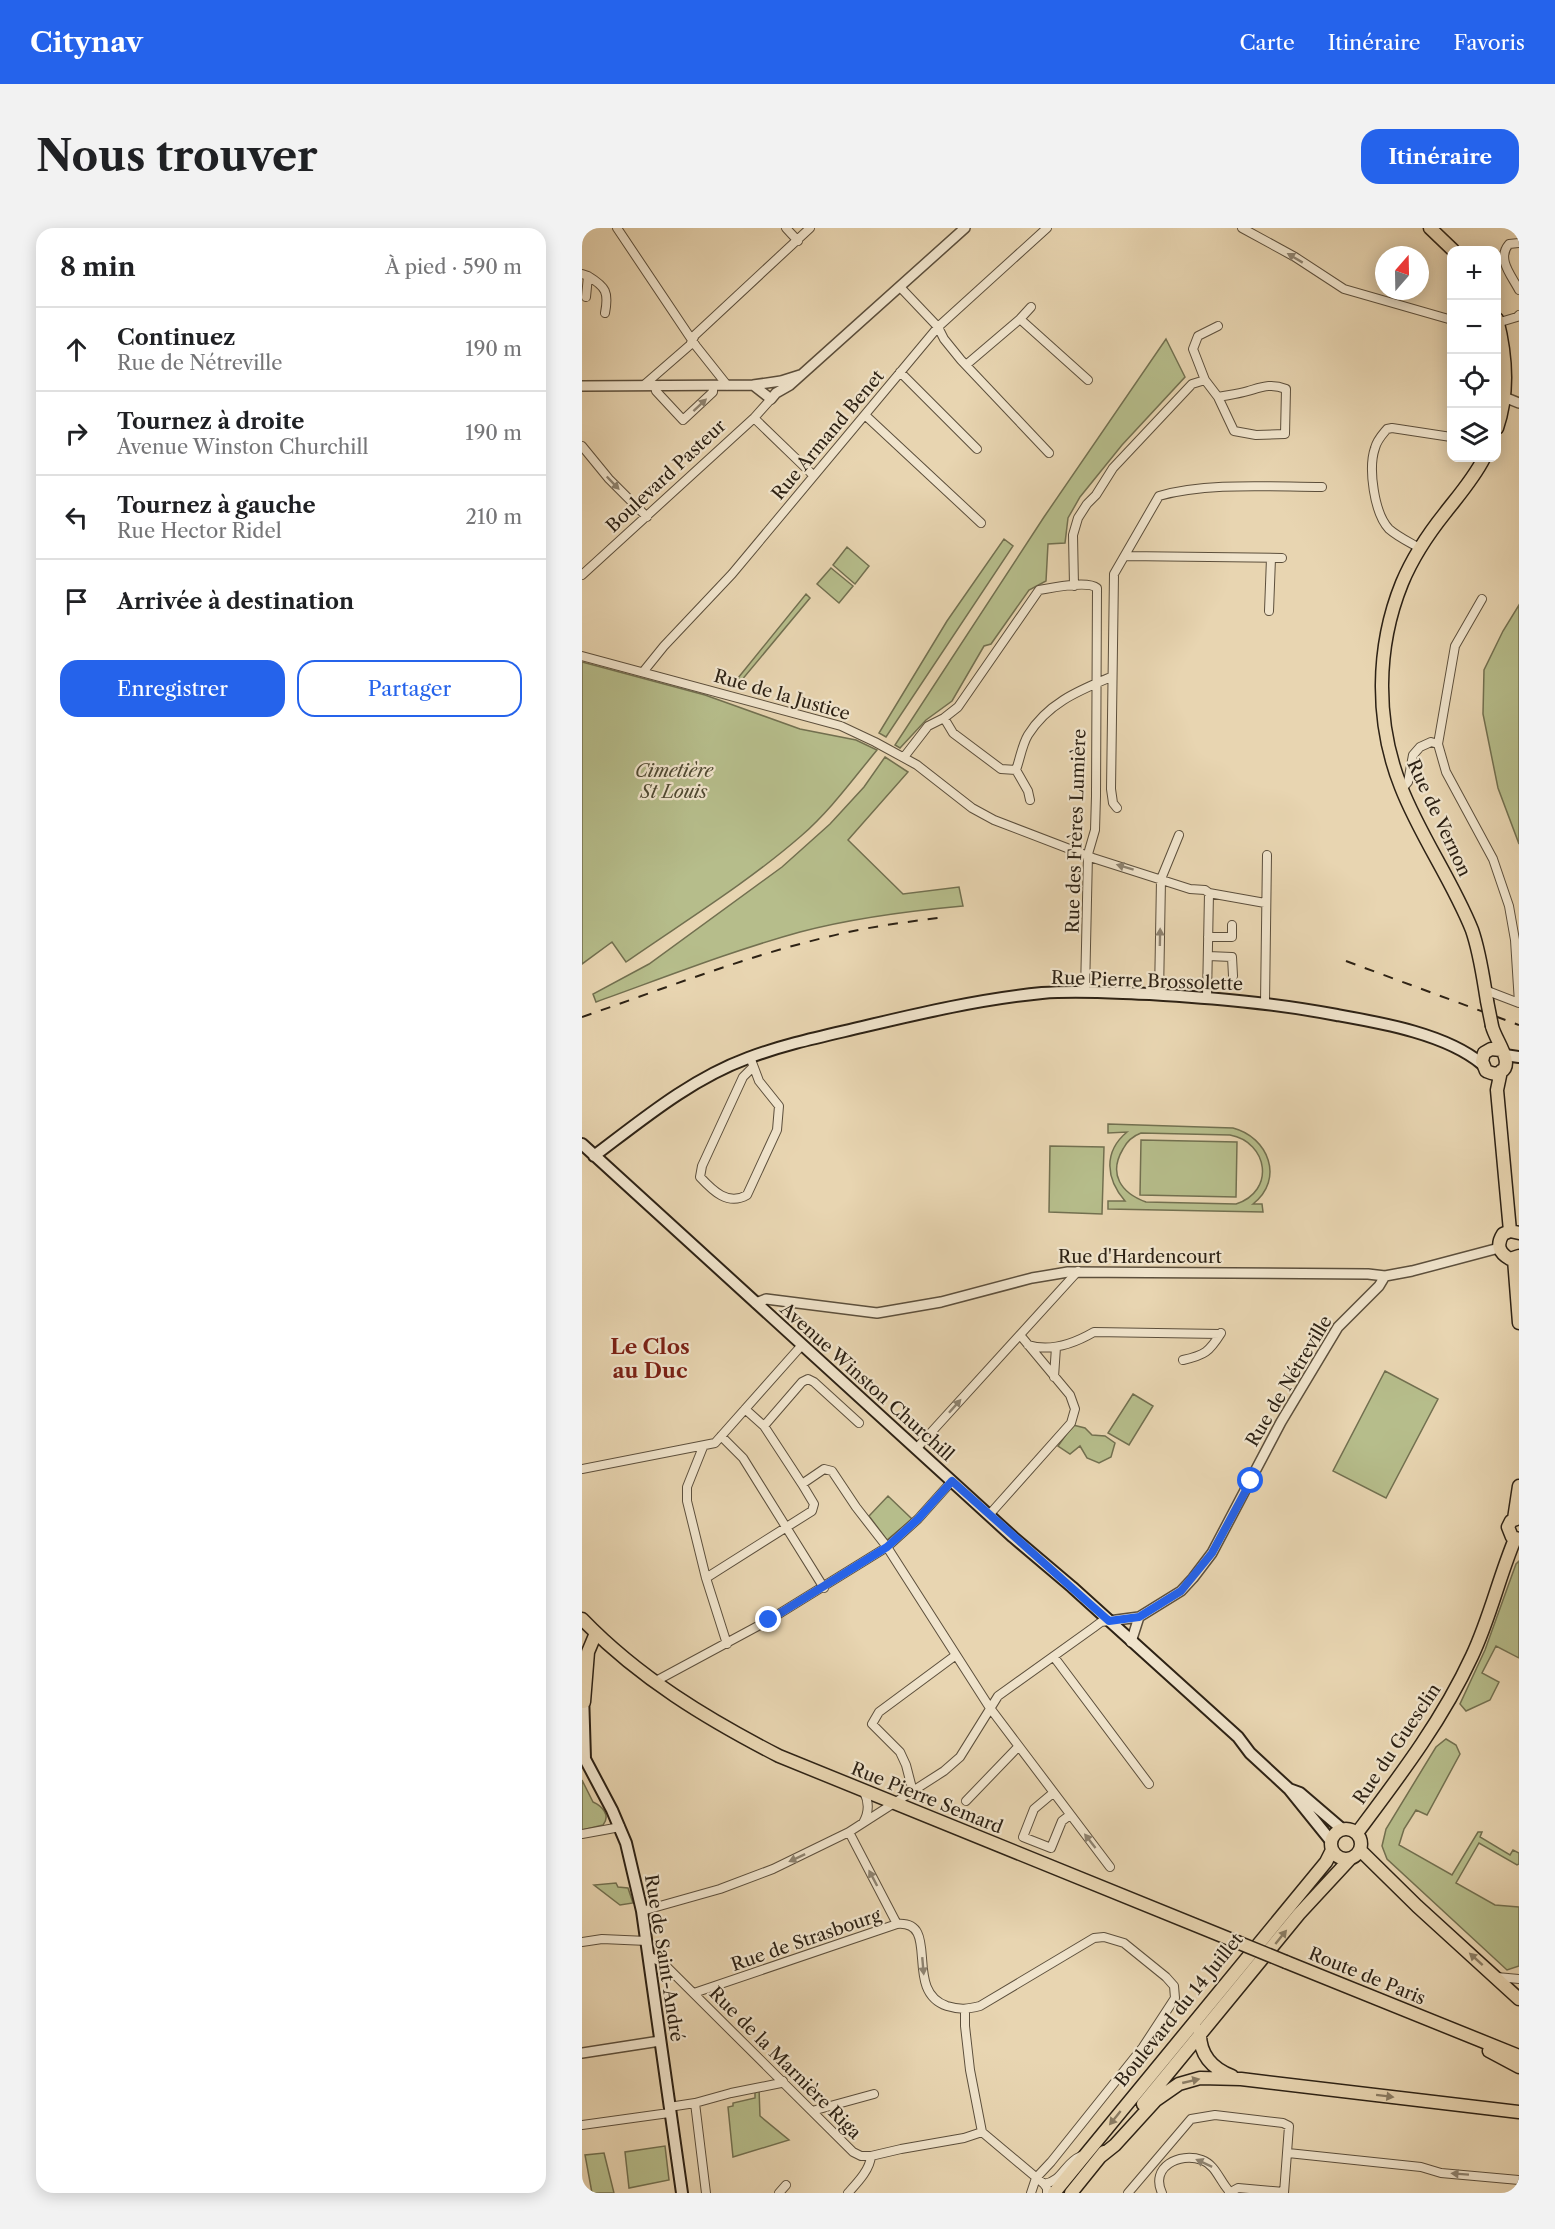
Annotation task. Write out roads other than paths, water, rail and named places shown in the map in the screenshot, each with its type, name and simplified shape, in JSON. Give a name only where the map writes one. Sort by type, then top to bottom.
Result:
[{"type":"main road","points":[[1430,228],[1449,246]]},
{"type":"main road","points":[[1501,344],[1505,367],[1501,410]]},
{"type":"main road","name":"Rue de Vernon","points":[[1482,462],[1477,473],[1443,515],[1405,576],[1389,617],[1382,657],[1382,698],[1387,736],[1402,789],[1457,897],[1472,932],[1493,1031],[1497,1090],[1514,1232]]},
{"type":"main road","name":"Rue Pierre Brossolette","points":[[594,1156],[688,1087],[727,1066],[752,1062],[816,1038],[963,1004],[1042,993],[1085,992],[1265,1002],[1351,1017],[1418,1033],[1471,1055],[1519,1064]]},
{"type":"main road","name":"Rue Pierre Brossolette","points":[[1495,1060],[1519,1058]]},
{"type":"main road","name":"Avenue Winston Churchill","points":[[582,1144],[989,1515],[1238,1737],[1250,1753],[1289,1789]]},
{"type":"main road","points":[[1514,1232],[1503,1234],[1499,1248],[1504,1256],[1516,1258],[1519,1323]]},
{"type":"main road","points":[[1517,1539],[1509,1534],[1508,1527],[1517,1519],[1519,1486]]},
{"type":"main road","name":"Rue du Guesclin","points":[[1357,1833],[1418,1751],[1447,1705],[1484,1629],[1500,1575],[1517,1539]]},
{"type":"main road","name":"Rue Pierre Semard","points":[[582,1619],[654,1682],[692,1708],[779,1756],[1286,1962]]},
{"type":"main road","points":[[584,1702],[588,1652],[596,1633]]},
{"type":"main road","name":"Rue de Saint-André","points":[[582,1684],[585,1759],[620,1827],[642,1911],[682,2193]]},
{"type":"main road","points":[[1289,1789],[1300,1793],[1342,1829]]},
{"type":"main road","points":[[1289,1789],[1331,1845],[1341,1858],[1355,1854],[1361,1841],[1357,1833],[1350,1829],[1342,1829],[1335,1833],[1331,1845]]},
{"type":"main road","name":"Boulevard du 14 Juillet","points":[[1054,2193],[1326,1862],[1331,1845]]},
{"type":"main road","points":[[1355,1854],[1417,1906],[1519,1999]]},
{"type":"main road","name":"Boulevard du 14 Juillet","points":[[1071,2193],[1299,1914],[1355,1854]]},
{"type":"main road","points":[[1241,2079],[1220,2072],[1212,2066],[1205,2057],[1200,2036],[1202,2022],[1240,1974],[1246,1957]]},
{"type":"main road","name":"Route de Paris","points":[[1286,1962],[1519,2056]]},
{"type":"main road","name":"Route de Paris","points":[[1435,2023],[1519,2067]]},
{"type":"main road","points":[[1100,2157],[1115,2145],[1156,2100],[1179,2084],[1200,2078],[1241,2079],[1519,2112]]},
{"type":"street","points":[[617,228],[693,342],[727,385]]},
{"type":"street","points":[[786,228],[798,241]]},
{"type":"street","points":[[644,386],[693,342],[695,335],[810,228]]},
{"type":"street","points":[[753,385],[771,399],[805,373],[965,228]]},
{"type":"street","name":"Rue Armand Benet","points":[[643,672],[664,646],[732,574],[938,327],[1047,228]]},
{"type":"street","points":[[1242,228],[1344,289],[1447,319]]},
{"type":"street","points":[[1519,243],[1509,244],[1503,253],[1503,260],[1519,290]]},
{"type":"street","points":[[585,275],[586,297]]},
{"type":"street","points":[[585,275],[604,288],[608,297],[606,313]]},
{"type":"street","points":[[900,287],[938,327],[944,339],[966,365],[1049,453]]},
{"type":"street","points":[[966,365],[1031,307]]},
{"type":"street","points":[[1501,320],[1519,315]]},
{"type":"street","points":[[1020,319],[1088,380]]},
{"type":"street","points":[[1218,326],[1198,336],[1192,349],[1205,380],[1218,397],[1234,430],[1256,435],[1285,434],[1286,389],[1276,385],[1262,386],[1218,397]]},
{"type":"street","points":[[900,372],[977,449]]},
{"type":"street","points":[[582,386],[753,385],[781,381],[805,373]]},
{"type":"street","points":[[904,757],[928,726],[944,718],[958,707],[1039,590],[1074,586],[1073,535],[1078,518],[1086,504],[1096,495],[1113,468],[1173,402],[1192,384],[1205,380]]},
{"type":"street","points":[[655,385],[656,391],[683,420],[713,392],[712,385]]},
{"type":"street","points":[[1504,397],[1519,403]]},
{"type":"street","name":"Boulevard Pasteur","points":[[582,575],[754,418],[771,399]]},
{"type":"street","points":[[866,415],[981,523]]},
{"type":"street","points":[[754,418],[813,475]]},
{"type":"street","points":[[1421,549],[1389,529],[1383,519],[1373,485],[1374,450],[1378,440],[1387,429],[1392,428],[1447,435]]},
{"type":"street","points":[[582,446],[609,479],[647,517]]},
{"type":"street","points":[[1117,808],[1113,803],[1111,789],[1114,574],[1159,496],[1228,487],[1322,487]]},
{"type":"street","points":[[1125,556],[1282,558]]},
{"type":"street","points":[[1269,611],[1271,558]]},
{"type":"street","name":"Rue des Frères Lumière","points":[[1074,586],[1093,585],[1097,588],[1095,831],[1088,854],[1085,992]]},
{"type":"street","points":[[1482,599],[1455,646],[1438,744],[1446,772],[1493,859],[1509,906],[1515,940],[1519,1003],[1486,995]]},
{"type":"street","name":"Rue de la Justice","points":[[582,656],[841,726],[904,757],[972,808],[994,820],[1094,858],[1190,889],[1265,903]]},
{"type":"street","points":[[1030,800],[1028,791],[1016,771],[1027,736],[1047,710],[1064,699],[1111,677]]},
{"type":"street","points":[[944,718],[954,733],[1001,769],[1016,771]]},
{"type":"street","points":[[1402,789],[1408,782],[1413,755],[1420,747],[1431,742],[1438,744]]},
{"type":"street","points":[[1159,995],[1161,879],[1179,835]]},
{"type":"street","points":[[1265,1002],[1267,855]]},
{"type":"street","points":[[1207,997],[1209,893]]},
{"type":"street","points":[[1208,937],[1232,937],[1232,925]]},
{"type":"street","points":[[1208,956],[1232,957],[1233,976]]},
{"type":"street","points":[[752,1062],[759,1081],[779,1106],[777,1130],[747,1195],[734,1200],[722,1196],[700,1177],[702,1166],[752,1062]]},
{"type":"street","name":"Rue d'Hardencourt","points":[[756,1303],[766,1299],[877,1313],[941,1302],[1049,1274],[1078,1271],[1385,1276],[1460,1260],[1499,1248]]},
{"type":"street","points":[[916,1449],[1078,1271]]},
{"type":"street","name":"Rue de Nétreville","points":[[1109,1621],[1139,1617],[1181,1591],[1212,1553],[1306,1377],[1338,1326],[1371,1294],[1385,1276]]},
{"type":"street","points":[[768,1314],[784,1301]]},
{"type":"street","points":[[1028,1346],[1056,1347],[1077,1342],[1094,1332],[1221,1333],[1211,1348],[1202,1356],[1183,1360]]},
{"type":"street","points":[[989,1515],[1071,1423],[1075,1409],[1070,1395],[1020,1335]]},
{"type":"street","points":[[582,1469],[715,1443],[802,1345]]},
{"type":"street","points":[[1053,1377],[1056,1347]]},
{"type":"street","points":[[764,1426],[802,1382],[808,1379],[859,1423]]},
{"type":"street","points":[[706,1578],[812,1511],[814,1504],[764,1426],[745,1409]]},
{"type":"street","points":[[721,1436],[743,1458],[824,1588]]},
{"type":"street","points":[[703,1447],[687,1487],[687,1501],[706,1578],[727,1644]]},
{"type":"street","points":[[802,1484],[824,1469],[832,1471],[887,1547],[990,1708],[1110,1867]]},
{"type":"street","points":[[654,1682],[727,1644],[824,1588],[887,1547],[918,1519],[952,1481]]},
{"type":"street","points":[[1131,1642],[1139,1617]]},
{"type":"street","points":[[642,1911],[720,1889],[773,1869],[849,1833],[913,1792],[960,1757],[998,1696],[1101,1622],[1109,1621]]},
{"type":"street","points":[[913,1792],[900,1752],[872,1724],[879,1712],[956,1655]]},
{"type":"street","points":[[1054,1657],[1149,1784]]},
{"type":"street","points":[[966,1801],[1018,1747]]},
{"type":"street","points":[[862,1824],[867,1817],[868,1804],[864,1792]]},
{"type":"street","points":[[1053,1793],[1034,1809],[1023,1837],[1051,1848],[1062,1821],[1070,1815]]},
{"type":"street","points":[[582,1834],[620,1827]]},
{"type":"street","name":"Rue de Strasbourg","points":[[694,1993],[897,1924],[849,1833]]},
{"type":"street","points":[[897,1924],[907,1923],[917,1930],[921,1939],[925,1980],[929,1994],[943,2004],[965,2010],[980,2006],[1089,1941],[1104,1936],[1124,1943],[1174,1986],[1173,2004],[1143,2047],[1036,2178],[1031,2193]]},
{"type":"street","points":[[582,1942],[602,1939],[647,1941]]},
{"type":"street","name":"Rue de la Marnière Riga","points":[[650,1957],[662,1962],[853,2152],[861,2156],[871,2156],[964,2138],[982,2132]]},
{"type":"street","points":[[1495,1976],[1519,1979]]},
{"type":"street","points":[[965,2010],[970,2070],[982,2132],[1044,2184],[1047,2193]]},
{"type":"street","points":[[582,2053],[660,2041]]},
{"type":"street","points":[[582,2125],[669,2110],[731,2092],[783,2081]]},
{"type":"street","points":[[812,2111],[874,2094]]},
{"type":"street","points":[[695,2103],[706,2193]]},
{"type":"street","points":[[1128,2193],[1191,2119],[1215,2115],[1267,2120],[1289,2126],[1284,2192],[1238,2187],[1230,2192],[1214,2168],[1202,2160],[1177,2158],[1167,2164],[1159,2181],[1162,2193]]},
{"type":"street","points":[[1288,2153],[1519,2180]]},
{"type":"street","points":[[1044,2184],[1056,2180],[1070,2162],[1085,2154]]},
{"type":"street","points":[[1162,2154],[1167,2164]]},
{"type":"street","points":[[848,2193],[871,2163],[871,2156]]},
{"type":"street","points":[[779,2193],[786,2185]]},
{"type":"railway","points":[[582,1017],[704,974],[796,945],[856,930],[945,917]]},
{"type":"railway","points":[[1346,961],[1519,1025]]},
{"type":"district","name":"Le Clos au Duc","points":[[650,1358]]},
{"type":"park label","name":"Cimetière St Louis","points":[[674,781]]}]
